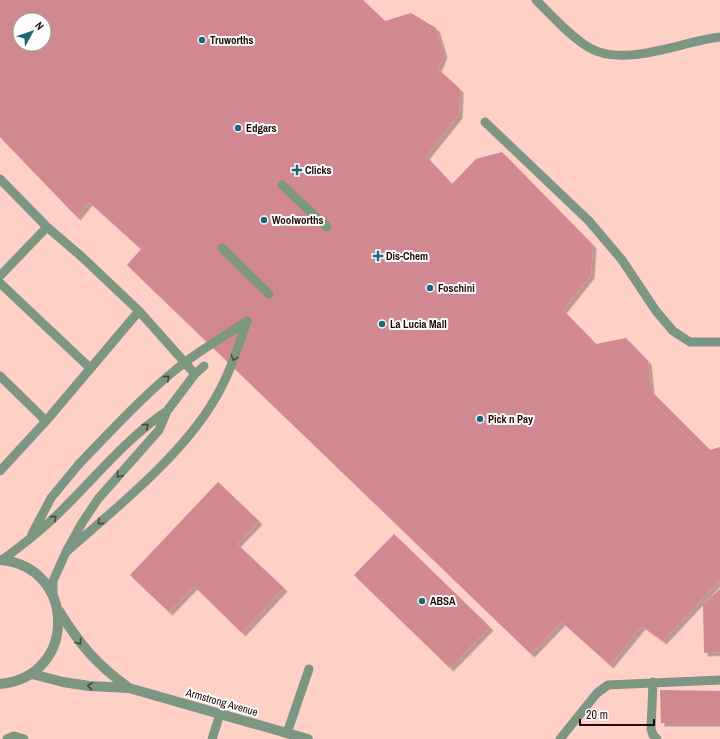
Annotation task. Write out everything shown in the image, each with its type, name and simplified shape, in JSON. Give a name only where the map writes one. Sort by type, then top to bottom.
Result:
[{"type":"street","points":[[0,684],[14,682],[32,674],[46,661],[55,645],[59,627],[58,609],[53,594],[40,577],[22,566],[1,560]]},
{"type":"street","name":"Armstrong Avenue","points":[[58,609],[76,638],[93,659],[129,688]]},
{"type":"street","name":"Armstrong Avenue","points":[[32,674],[63,682],[89,686],[129,688],[308,739]]},
{"type":"lane","points":[[536,0],[575,37],[589,47],[603,53],[632,55],[720,37]]},
{"type":"lane","points":[[485,122],[589,221],[622,260],[656,311],[673,331],[690,342],[720,342]]},
{"type":"lane","points":[[0,179],[46,227],[82,257],[138,311],[195,374]]},
{"type":"lane","points":[[282,185],[327,228]]},
{"type":"lane","points":[[0,276],[46,227]]},
{"type":"lane","points":[[222,248],[269,294]]},
{"type":"lane","points":[[0,283],[90,368]]},
{"type":"lane","points":[[0,471],[46,421],[138,311]]},
{"type":"lane","points":[[30,539],[51,498],[79,464],[138,402],[188,360],[247,321],[229,373],[216,398],[199,425],[176,451],[66,552]]},
{"type":"lane","points":[[53,594],[53,582],[66,552],[98,499],[159,430],[167,411],[195,374],[204,366]]},
{"type":"lane","points":[[0,376],[46,421]]},
{"type":"lane","points":[[1,560],[30,539],[64,509],[146,425],[167,411]]},
{"type":"lane","points":[[286,733],[309,669]]},
{"type":"lane","points":[[560,739],[602,688],[616,684],[720,680]]},
{"type":"lane","points":[[652,682],[651,729],[652,735],[657,739]]},
{"type":"lane","points":[[212,739],[220,714]]},
{"type":"lane","points":[[7,739],[14,736],[24,739]]},
{"type":"building","name":"La Lucia Mall","points":[[0,0],[363,0],[385,21],[411,13],[436,28],[444,54],[438,69],[460,89],[459,115],[426,156],[452,184],[476,159],[502,152],[593,245],[591,275],[563,310],[596,344],[626,338],[648,361],[651,391],[710,450],[720,447],[720,580],[663,641],[642,626],[610,665],[562,622],[531,654],[127,265],[141,249],[89,202],[77,217],[0,137]]},
{"type":"building","points":[[218,482],[259,521],[237,544],[284,588],[242,633],[194,586],[169,612],[130,575]]},
{"type":"building","name":"ABSA","points":[[394,534],[490,627],[450,668],[354,575]]},
{"type":"building","points":[[720,589],[720,652],[704,653],[703,604]]},
{"type":"building","points":[[660,690],[720,691],[720,723],[661,723]]},
{"type":"place","name":"Truworths","points":[[202,40]]},
{"type":"place","name":"Edgars","points":[[238,128]]},
{"type":"place","name":"Clicks","points":[[297,170]]},
{"type":"place","name":"Woolworths","points":[[264,220]]},
{"type":"place","name":"Dis-Chem","points":[[378,256]]},
{"type":"place","name":"Foschini","points":[[430,288]]},
{"type":"place","name":"La Lucia Mall","points":[[382,324]]},
{"type":"place","name":"Pick n Pay","points":[[480,419]]},
{"type":"place","name":"ABSA","points":[[422,601]]}]
